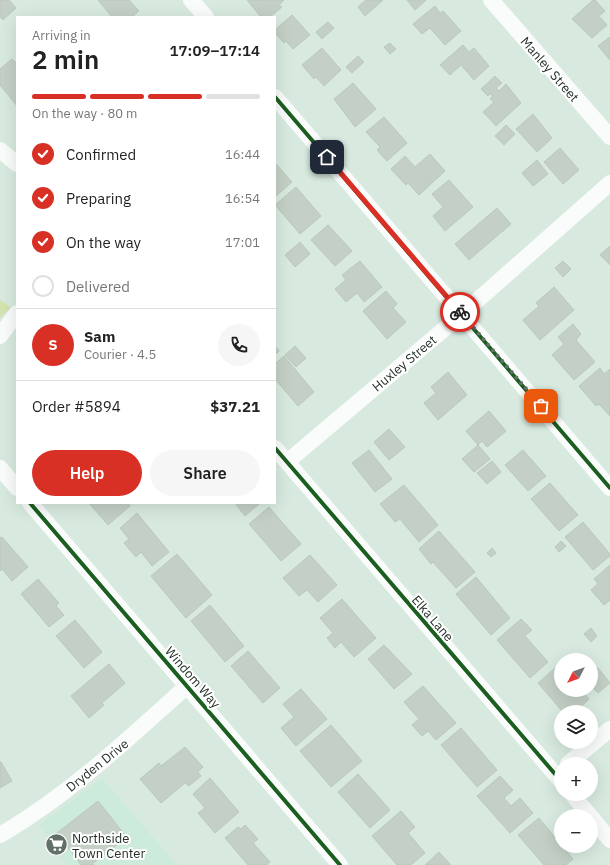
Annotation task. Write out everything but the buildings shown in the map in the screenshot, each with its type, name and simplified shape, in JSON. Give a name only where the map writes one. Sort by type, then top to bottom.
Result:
[{"type":"street","points":[[191,0],[205,16]]},
{"type":"street","name":"Manley Street","points":[[491,0],[610,137]]},
{"type":"street","points":[[276,98],[610,488]]},
{"type":"street","points":[[0,150],[16,163]]},
{"type":"street","name":"Huxley Street","points":[[287,462],[462,314],[610,183]]},
{"type":"street","points":[[0,336],[16,314]]},
{"type":"street","name":"Elka Lane","points":[[276,449],[554,769]]},
{"type":"street","points":[[0,468],[16,487]]},
{"type":"street","name":"Windom Way","points":[[31,504],[340,865]]},
{"type":"street","name":"Dryden Drive","points":[[0,835],[33,816],[51,802],[134,734],[187,686]]},
{"type":"street","points":[[576,757],[610,728]]},
{"type":"street","points":[[578,801],[610,840]]},
{"type":"shaded area","points":[[102,778],[177,865],[66,865],[39,825]]},
{"type":"green space","points":[[0,300],[11,307],[0,318]]},
{"type":"cycle path","points":[[276,98],[610,488]]},
{"type":"cycle path","points":[[276,449],[554,773]]},
{"type":"cycle path","points":[[31,504],[340,865]]},
{"type":"way so far","points":[[460,312],[541,406]]},
{"type":"place","name":"Northside Town Center","points":[[57,845]]},
{"type":"route","points":[[327,157],[460,312]]}]
